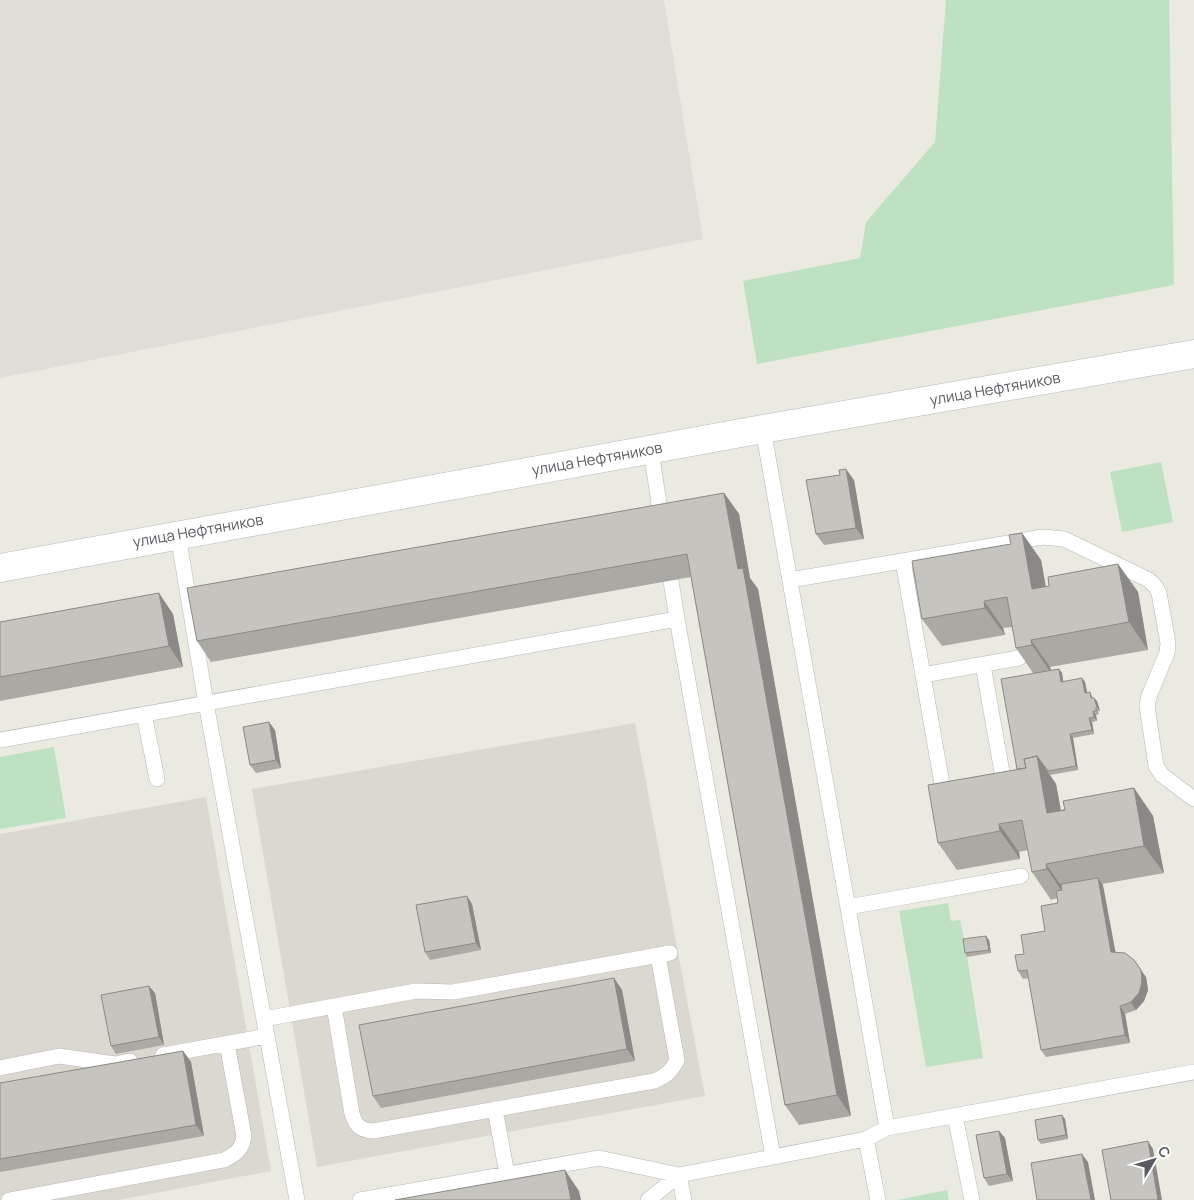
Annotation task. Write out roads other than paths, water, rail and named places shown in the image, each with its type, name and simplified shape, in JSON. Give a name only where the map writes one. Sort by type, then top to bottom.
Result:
[{"type":"main road","name":"улица Нефтяников","points":[[0,568],[764,429],[1194,354]]},
{"type":"lane","points":[[764,429],[887,1128]]},
{"type":"lane","points":[[651,450],[663,528]]},
{"type":"lane","points":[[178,535],[206,703],[296,1200]]},
{"type":"lane","points":[[790,580],[1043,537],[1064,539],[1149,580],[1159,593],[1168,643],[1167,653],[1149,696],[1147,706],[1156,766],[1162,775],[1194,799]]},
{"type":"lane","points":[[903,561],[942,784],[946,792],[952,796],[969,796]]},
{"type":"lane","points":[[671,580],[773,1157]]},
{"type":"lane","points":[[0,740],[677,619]]},
{"type":"lane","points":[[923,675],[1019,658]]},
{"type":"lane","points":[[983,664],[1012,787],[987,792]]},
{"type":"lane","points":[[144,714],[157,779]]},
{"type":"lane","points":[[848,907],[1021,876]]},
{"type":"lane","points":[[264,1019],[334,1006],[416,991],[453,992],[664,954],[677,1060],[672,1070],[664,1077],[654,1080],[373,1131],[363,1130],[356,1125],[352,1114],[334,1006]]},
{"type":"lane","points":[[0,1068],[59,1056],[114,1064],[267,1036]]},
{"type":"lane","points":[[9,1200],[224,1160],[235,1155],[243,1146],[244,1136],[227,1044]]},
{"type":"lane","points":[[360,1200],[599,1158],[680,1174],[866,1139],[887,1128],[1194,1072]]},
{"type":"lane","points":[[495,1109],[507,1174]]},
{"type":"lane","points":[[956,1116],[972,1200]]},
{"type":"lane","points":[[866,1139],[878,1200]]},
{"type":"lane","points":[[648,1200],[680,1174]]},
{"type":"lane","points":[[680,1174],[684,1200]]}]
